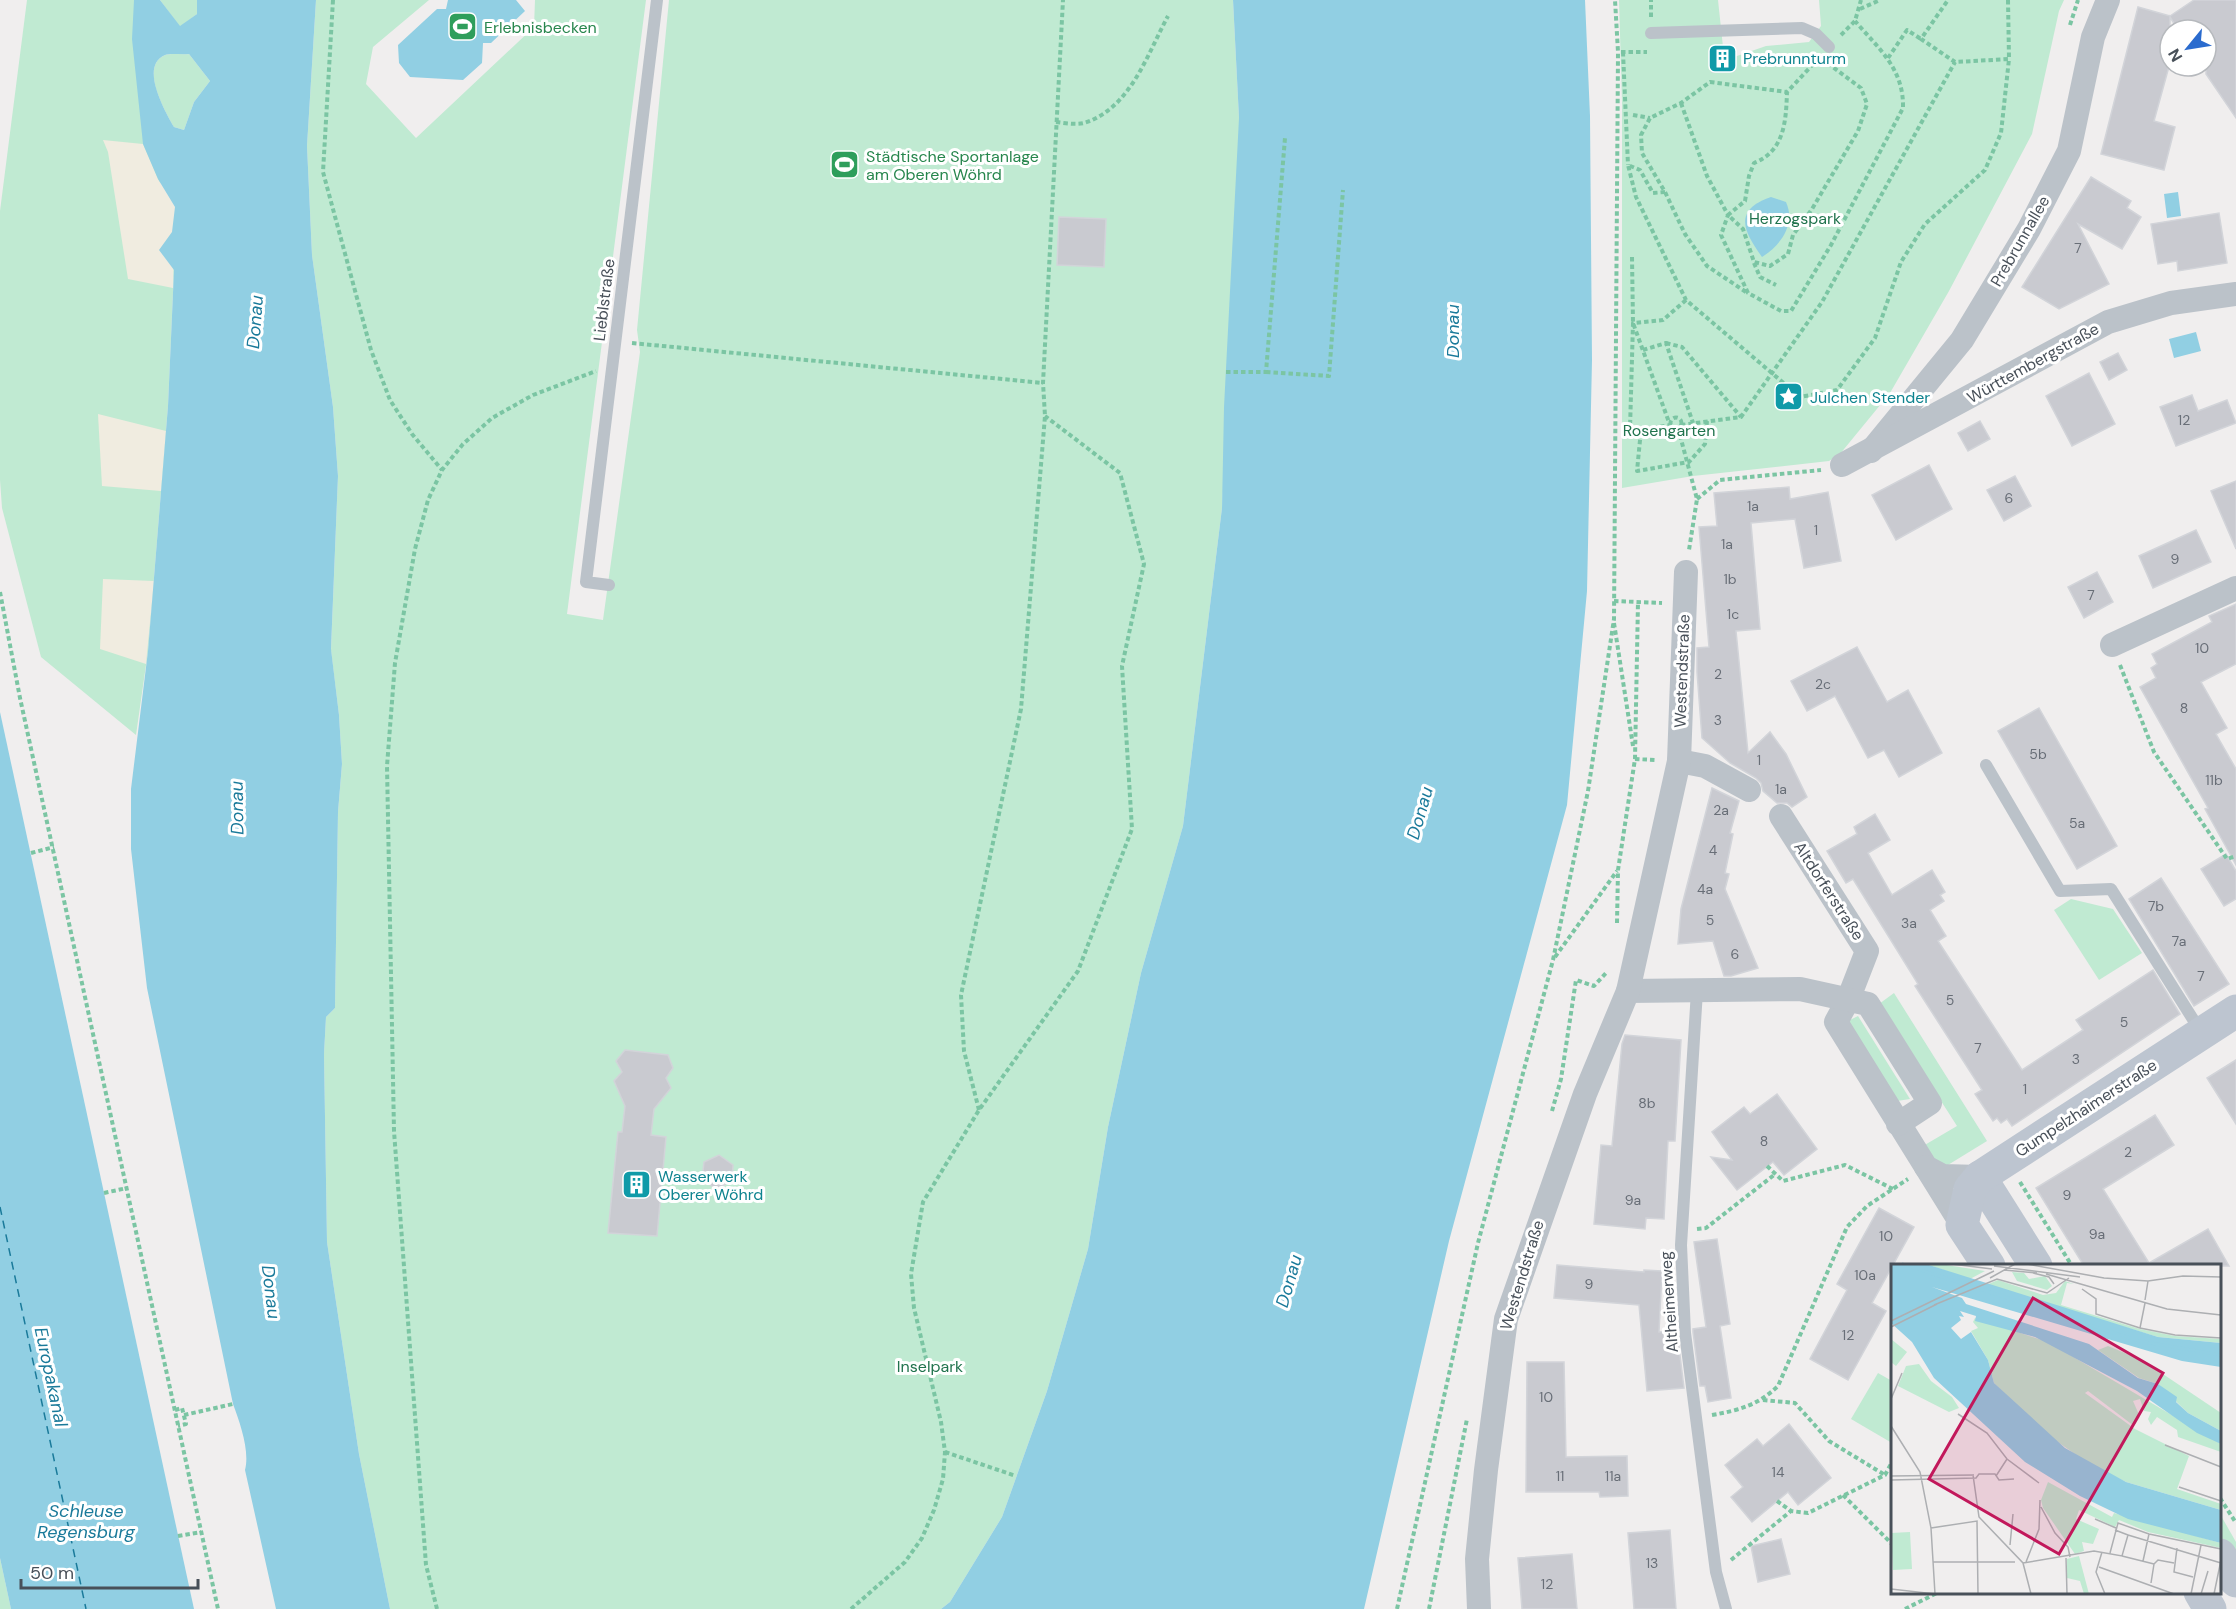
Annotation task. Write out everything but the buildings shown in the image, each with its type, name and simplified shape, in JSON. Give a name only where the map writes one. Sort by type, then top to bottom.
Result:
[{"type":"street","name":"Prebrunnallee","points":[[1871,451],[1962,340],[2029,229],[2069,151],[2093,37],[2108,0]]},
{"type":"street","name":"Württembergstraße","points":[[1842,465],[2108,322],[2171,303],[2236,294]]},
{"type":"street","name":"Westendstraße","points":[[1479,1609],[1477,1559],[1506,1319],[1577,1116],[1628,991],[1679,761],[1686,572]]},
{"type":"street","points":[[2112,645],[2236,588]]},
{"type":"street","points":[[1679,761],[1705,766],[1749,790]]},
{"type":"street","name":"Altdorferstraße","points":[[1781,816],[1867,951],[1848,1000],[1836,1022],[1988,1264]]},
{"type":"street","points":[[1628,991],[1800,989],[1868,1004],[1930,1103],[1898,1124]]},
{"type":"street","name":"Gumpelzhaimerstraße","points":[[1962,1225],[1970,1189],[1980,1177],[2236,1011]]},
{"type":"street","points":[[1926,1167],[1943,1176],[1980,1177],[2035,1264]]},
{"type":"street","points":[[2221,1557],[2236,1581]]},
{"type":"street","points":[[2201,1594],[2210,1609]]},
{"type":"lane","name":"Lieblstraße","points":[[609,585],[586,582],[657,0]]},
{"type":"lane","points":[[1651,33],[1802,27],[1816,34],[1829,47]]},
{"type":"lane","points":[[1986,765],[2060,891],[2111,889],[2202,1033]]},
{"type":"lane","name":"Altheimerweg","points":[[1697,991],[1682,1230],[1685,1333],[1716,1572],[1726,1609]]},
{"type":"path","points":[[333,0],[323,172],[371,350],[390,400],[412,434],[442,470]]},
{"type":"path","points":[[980,1110],[964,1051],[961,995],[1021,709],[1045,416],[1043,383],[1063,0]]},
{"type":"path","points":[[1616,0],[1628,165],[1636,197],[1686,300],[1800,397],[1837,390],[1875,338],[1901,262],[1925,224],[1985,170],[2001,133],[2009,59],[2008,0]]},
{"type":"path","points":[[1650,118],[1641,135],[1642,153],[1665,192],[1685,234],[1707,266],[1781,311],[1791,311],[1903,108],[1904,88],[1888,58],[1855,21],[1861,0]]},
{"type":"path","points":[[1859,10],[1880,0]]},
{"type":"path","points":[[1922,39],[1948,0]]},
{"type":"path","points":[[2070,27],[2078,0]]},
{"type":"path","points":[[1056,122],[1082,124],[1105,114],[1119,101],[1126,94],[1168,16]]},
{"type":"path","points":[[1888,58],[1907,30],[1955,62],[2009,59]]},
{"type":"path","points":[[1620,52],[1650,52]]},
{"type":"path","points":[[1620,52],[1614,619],[1635,759]]},
{"type":"path","points":[[1632,257],[1630,429],[1641,430],[1670,425],[1680,427],[1693,423],[1741,417],[1822,302],[1955,62]]},
{"type":"path","points":[[1754,262],[1770,266],[1788,254],[1793,235],[1812,209],[1858,131],[1867,104],[1862,88],[1830,65]]},
{"type":"path","points":[[1633,115],[1650,118],[1681,103],[1710,82],[1743,84],[1787,92],[1786,122],[1776,146],[1768,158],[1754,163],[1749,176],[1745,201],[1728,215],[1721,235],[1748,293]]},
{"type":"path","points":[[1681,103],[1707,176],[1728,215],[1743,230],[1760,277],[1776,285]]},
{"type":"path","points":[[1266,372],[1285,138]]},
{"type":"path","points":[[1628,165],[1640,170],[1653,193],[1665,192]]},
{"type":"path","points":[[1226,372],[1329,376],[1343,190]]},
{"type":"path","points":[[1633,323],[1663,320],[1686,300]]},
{"type":"path","points":[[1633,323],[1670,425]]},
{"type":"path","points":[[616,342],[1043,383]]},
{"type":"path","points":[[1643,350],[1666,343],[1682,347],[1741,417]]},
{"type":"path","points":[[1666,343],[1693,423]]},
{"type":"path","points":[[437,1609],[426,1565],[394,1131],[387,766],[395,663],[415,549],[428,500],[442,470],[463,444],[492,418],[533,395],[613,364]]},
{"type":"path","points":[[851,1609],[905,1562],[922,1538],[934,1510],[943,1479],[945,1452],[914,1308],[911,1274],[923,1202],[980,1110],[1078,971],[1132,829],[1122,666],[1144,564],[1120,473],[1045,416]]},
{"type":"path","points":[[1670,425],[1674,418],[1678,418],[1697,499],[1686,572]]},
{"type":"path","points":[[1641,430],[1637,471],[1689,462],[1705,444],[1707,421]]},
{"type":"path","points":[[1697,499],[1720,480],[1807,473],[1842,465]]},
{"type":"path","points":[[0,592],[20,698],[218,1609]]},
{"type":"path","points":[[1614,601],[1638,602],[1635,759],[1618,870],[1617,929]]},
{"type":"path","points":[[1397,1609],[1478,1243],[1553,960],[1588,791],[1614,619]]},
{"type":"path","points":[[2112,645],[2154,752],[2227,859],[2236,856]]},
{"type":"path","points":[[31,853],[54,848]]},
{"type":"path","points":[[1553,960],[1618,870]]},
{"type":"path","points":[[2011,1156],[2015,1175],[2071,1264]]},
{"type":"path","points":[[1767,1166],[1783,1181],[1845,1165],[1893,1189]]},
{"type":"path","points":[[1697,1418],[1747,1408],[1763,1400],[1778,1386],[1847,1227],[1861,1210],[1926,1167]]},
{"type":"path","points":[[1682,1230],[1706,1228],[1774,1174]]},
{"type":"path","points":[[104,1193],[127,1188]]},
{"type":"path","points":[[1763,1400],[1795,1403],[1829,1441],[1885,1475]]},
{"type":"path","points":[[184,1415],[233,1404]]},
{"type":"path","points":[[175,1410],[182,1408],[186,1424],[178,1426]]},
{"type":"path","points":[[945,1452],[1016,1476]]},
{"type":"path","points":[[1777,1501],[1791,1511],[1808,1513],[1885,1475],[1891,1465]]},
{"type":"path","points":[[1843,1495],[1891,1542]]},
{"type":"path","points":[[2221,1500],[2236,1523]]},
{"type":"path","points":[[1716,1572],[1791,1511]]},
{"type":"path","points":[[178,1536],[201,1532]]},
{"type":"path","points":[[1905,1609],[1937,1594]]},
{"type":"green space","points":[[27,0],[134,0],[134,17],[174,270],[168,406],[148,651],[136,735],[41,657],[2,508],[0,480],[0,211]]},
{"type":"green space","points":[[160,0],[197,0],[197,14],[180,27]]},
{"type":"green space","name":"Inselpark","points":[[316,0],[429,0],[373,47],[366,84],[416,138],[534,27],[535,0],[646,0],[567,614],[603,620],[640,352],[637,330],[669,0],[1233,0],[1239,118],[1239,210],[1222,508],[1183,826],[1141,973],[1108,1127],[1088,1249],[1047,1391],[1002,1517],[950,1602],[941,1609],[390,1609],[359,1454],[327,1242],[324,1054],[326,1017],[335,1008],[338,812],[342,764],[331,650],[338,476],[333,407],[312,255],[307,146]]},
{"type":"green space","name":"Herzogspark","points":[[1619,0],[1718,0],[1723,47],[1734,46],[1734,57],[1766,46],[1809,42],[1821,26],[1819,0],[2064,0],[2059,11],[2032,134],[1949,291],[1890,393],[1840,454],[1829,461],[1693,476],[1622,488],[1622,102]]},
{"type":"green space","points":[[189,54],[210,81],[194,102],[184,130],[174,127],[165,111],[156,89],[154,69],[165,55]]},
{"type":"green space","points":[[2071,899],[2113,909],[2142,953],[2099,980],[2054,910]]},
{"type":"green space","points":[[1894,993],[1987,1141],[1943,1168],[1923,1146],[1957,1126],[1879,1004]]},
{"type":"green space","points":[[1858,1016],[1910,1099],[1897,1101],[1846,1022]]},
{"type":"green space","points":[[1878,1373],[1891,1380],[1891,1442],[1851,1419]]},
{"type":"green space","points":[[2221,1516],[2236,1542],[2236,1553],[2221,1540]]},
{"type":"green space","points":[[0,1558],[11,1609],[0,1609]]},
{"type":"sand","points":[[103,140],[143,144],[158,179],[175,207],[173,288],[128,279],[108,152]]},
{"type":"sand","points":[[98,414],[166,431],[161,491],[102,486]]},
{"type":"sand","points":[[103,579],[154,581],[146,664],[100,649]]},
{"type":"water","name":"Donau","points":[[134,0],[160,0],[180,26],[197,14],[197,0],[316,0],[307,146],[312,255],[333,407],[338,476],[331,649],[342,764],[338,812],[335,1008],[326,1017],[324,1054],[327,1242],[359,1454],[390,1609],[276,1609],[245,1470],[244,1437],[233,1404],[147,988],[131,849],[131,789],[148,651],[168,406],[174,270],[159,250],[172,232],[175,207],[158,179],[143,144],[132,39]],"holes":[[[167,54],[189,54],[210,81],[194,102],[184,130],[174,127],[156,89],[154,69],[158,61]]]},
{"type":"water","name":"Erlebnisbecken","points":[[448,0],[516,0],[525,11],[491,43],[483,43],[482,63],[463,80],[410,77],[399,63],[398,45],[437,9],[446,9]]},
{"type":"water","name":"Donau","points":[[1233,0],[1585,0],[1590,116],[1592,360],[1587,591],[1567,805],[1449,1241],[1364,1609],[941,1609],[950,1602],[1002,1517],[1047,1391],[1088,1249],[1108,1127],[1141,973],[1183,826],[1222,508],[1224,407],[1239,118]]},
{"type":"water","points":[[2178,192],[2181,216],[2167,218],[2164,194]]},
{"type":"water","points":[[1771,197],[1786,202],[1789,210],[1788,226],[1781,240],[1762,257],[1746,230],[1746,215],[1759,202]]},
{"type":"water","points":[[2196,332],[2201,351],[2174,358],[2169,339]]},
{"type":"water","name":"Schleuse Regensburg","points":[[0,712],[194,1609],[11,1609],[0,1558]]},
{"type":"ferry route","points":[[0,1207],[86,1609]]},
{"type":"place","name":"Erlebnisbecken","points":[[463,27]]},
{"type":"place","name":"Prebrunnturm","points":[[1722,58]]},
{"type":"place","name":"Städtische Sportanlage am Oberen Wöhrd","points":[[845,165]]},
{"type":"place","name":"Julchen Stender","points":[[1789,397]]},
{"type":"place","name":"Wasserwerk Oberer Wöhrd","points":[[637,1185]]},
{"type":"park label","name":"Rosengarten","points":[[1669,430]]},
{"type":"water label","name":"Europakanal","points":[[51,1377]]}]
